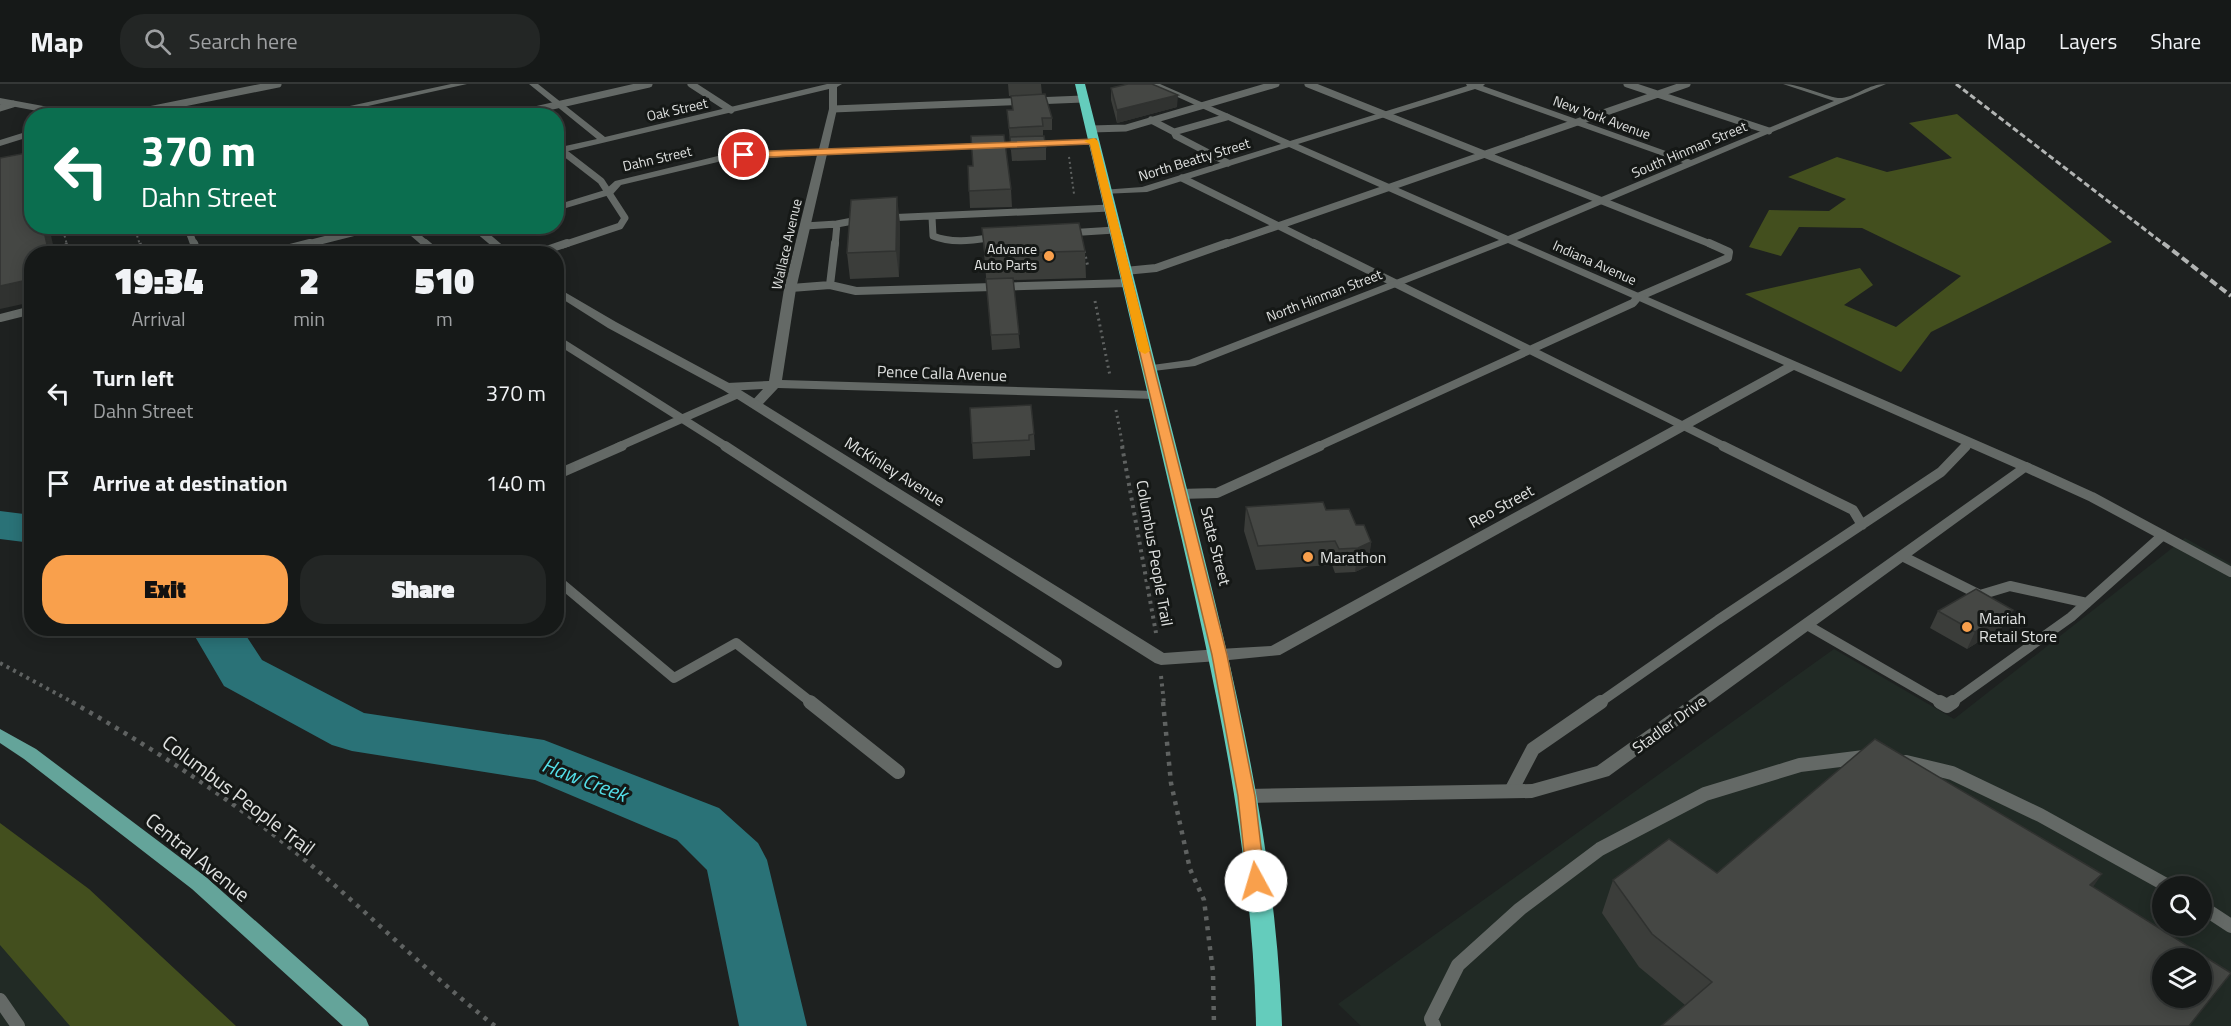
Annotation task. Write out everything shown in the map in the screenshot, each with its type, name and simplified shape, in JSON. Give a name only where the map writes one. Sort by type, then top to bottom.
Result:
[{"type":"highway","name":"State Street","points":[[1082,91],[1219,655],[1247,796],[1268,988],[1269,1026]]},
{"type":"main road","name":"Central Avenue","points":[[0,735],[30,754],[199,883],[358,1026]]},
{"type":"street","points":[[347,108],[463,84]]},
{"type":"street","points":[[533,84],[563,108]]},
{"type":"street","name":"Oak Street","points":[[564,150],[835,84]]},
{"type":"street","name":"Wallace Avenue","points":[[775,384],[791,288],[823,152],[835,84]]},
{"type":"street","name":"Indiana Avenue","points":[[1153,84],[2026,467]]},
{"type":"street","points":[[1787,84],[1842,100]]},
{"type":"street","name":"South Hinman Street","points":[[1507,240],[1882,84]]},
{"type":"street","name":"North Beatty Street","points":[[1108,200],[1476,85]]},
{"type":"street","name":"New York Avenue","points":[[1476,85],[1691,163]]},
{"type":"street","points":[[0,101],[36,108]]},
{"type":"street","points":[[564,109],[604,140]]},
{"type":"street","points":[[0,143],[24,135]]},
{"type":"street","name":"Dahn Street","points":[[564,206],[609,192],[618,183],[722,158],[1066,141],[1092,135]]},
{"type":"street","points":[[483,234],[498,246]]},
{"type":"street","name":"North Hinman Street","points":[[1149,369],[1191,363],[1507,240]]},
{"type":"street","name":"McKinley Avenue","points":[[564,295],[612,325],[733,390],[1161,659]]},
{"type":"street","name":"Reo Street","points":[[1219,655],[1274,651],[1793,365]]},
{"type":"street","points":[[754,404],[775,384]]},
{"type":"street","name":"Pence Calla Avenue","points":[[733,390],[775,384],[1155,395]]},
{"type":"street","name":"Stadler Drive","points":[[1247,796],[1532,791],[1603,771],[2026,467]]},
{"type":"street","points":[[1161,659],[1219,655]]},
{"type":"lane","points":[[159,108],[278,84]]},
{"type":"lane","points":[[541,108],[649,84]]},
{"type":"lane","points":[[691,84],[731,110]]},
{"type":"lane","points":[[1092,135],[1126,128],[1276,84]]},
{"type":"lane","points":[[1179,494],[1217,492],[1633,303],[1638,297],[1728,258],[1729,252],[1308,84]]},
{"type":"lane","points":[[1627,84],[1769,131]]},
{"type":"lane","points":[[791,288],[830,285],[856,291],[1091,285],[1156,268],[1390,189],[1687,84]]},
{"type":"lane","points":[[832,109],[1082,91]]},
{"type":"lane","points":[[0,108],[13,104]]},
{"type":"lane","points":[[1174,132],[1227,117]]},
{"type":"lane","points":[[1151,120],[1228,163]]},
{"type":"lane","points":[[559,246],[620,226],[626,218],[601,182],[564,155]]},
{"type":"lane","points":[[1182,178],[1853,510],[1862,525]]},
{"type":"lane","points":[[878,219],[1076,210],[1108,200]]},
{"type":"lane","points":[[932,218],[933,236],[938,238],[946,240],[1002,237]]},
{"type":"lane","points":[[805,225],[837,224],[867,219]]},
{"type":"lane","points":[[830,285],[837,224]]},
{"type":"lane","points":[[1058,234],[1115,230]]},
{"type":"lane","points":[[299,246],[347,234]]},
{"type":"lane","points":[[414,234],[429,246]]},
{"type":"lane","points":[[0,318],[24,312]]},
{"type":"lane","points":[[564,344],[919,571],[1057,663]]},
{"type":"lane","points":[[564,471],[682,419],[733,390]]},
{"type":"lane","points":[[1510,791],[1533,749],[1718,620],[1941,472],[1969,443]]},
{"type":"lane","points":[[2026,467],[2092,498],[2231,572]]},
{"type":"lane","points":[[1807,625],[1947,706],[2071,617],[2163,535]]},
{"type":"lane","points":[[1902,556],[1980,596],[2010,586],[2087,603]]},
{"type":"lane","points":[[564,586],[674,678],[736,643],[898,772]]},
{"type":"lane","points":[[1434,1026],[1431,1020],[1458,965],[1520,909],[1600,849],[1705,794],[1800,765],[1884,756],[1952,773],[2040,815],[2152,877]]},
{"type":"lane","points":[[2212,914],[2231,926]]},
{"type":"lane","points":[[0,1000],[18,1026]]},
{"type":"path","points":[[1066,141],[1076,210]]},
{"type":"path","name":"Columbus People Trail","points":[[1081,232],[1161,659],[1161,693],[1171,783],[1190,870],[1204,900],[1213,972],[1214,1026]]},
{"type":"path","name":"Columbus People Trail","points":[[0,663],[157,751],[271,833],[495,1026]]},
{"type":"shaded area","points":[[2185,538],[2231,564],[2231,1026],[1361,1026],[1338,1004],[1834,649],[1954,719]]},
{"type":"shaded area","points":[[0,888],[131,1026],[0,1026]]},
{"type":"green space","points":[[1957,114],[2112,242],[1931,332],[1901,372],[1745,294],[1860,268],[1873,285],[1844,305],[1896,327],[1961,276],[1862,228],[1799,227],[1781,256],[1749,247],[1769,210],[1829,211],[1846,199],[1788,177],[1837,157],[1887,172],[1952,158],[1909,123]]},
{"type":"green space","points":[[0,823],[89,889],[236,1026],[70,1026],[0,945]]},
{"type":"building","points":[[1128,84],[1152,84],[1178,95],[1117,110],[1111,88]]},
{"type":"building","points":[[1045,94],[1052,118],[1042,118],[1043,126],[1009,128],[1007,110],[1013,110],[1011,96]]},
{"type":"building","points":[[1004,135],[1011,189],[969,191],[968,166],[973,166],[971,136]]},
{"type":"building","points":[[1044,136],[1046,147],[1011,149],[1010,137]]},
{"type":"building","points":[[24,153],[24,234],[45,234],[47,246],[24,246],[24,281],[0,286],[0,158]]},
{"type":"building","points":[[897,197],[896,251],[847,253],[851,200]]},
{"type":"building","points":[[1079,223],[1085,251],[985,254],[982,228]]},
{"type":"building","points":[[1013,278],[1019,334],[991,335],[986,279]]},
{"type":"building","points":[[1031,405],[1034,434],[1029,435],[1029,440],[972,443],[970,408]]},
{"type":"building","points":[[1323,502],[1326,510],[1349,509],[1356,525],[1364,525],[1371,542],[1358,548],[1339,549],[1335,541],[1258,546],[1246,507]]},
{"type":"building","points":[[1976,589],[2013,610],[1975,632],[1938,611]]},
{"type":"building","points":[[1875,739],[2102,874],[2090,885],[2152,924],[2152,936],[2172,936],[2191,948],[2152,948],[2152,1008],[2203,1008],[2189,1026],[1661,1026],[1712,982],[1652,934],[1613,880],[1669,839],[1717,873]]},
{"type":"building","points":[[2212,961],[2231,973],[2212,997]]},
{"type":"waterway","name":"Haw Creek","points":[[0,525],[24,528]]},
{"type":"waterway","name":"Haw Creek","points":[[220,636],[243,673],[352,731],[544,761],[698,824],[736,860],[773,1026]]},
{"type":"railway","points":[[1956,84],[2165,245]]},
{"type":"railway","points":[[2163,243],[2231,296]]},
{"type":"slow traffic","points":[[1088,141],[1094,141],[1145,351]]},
{"type":"place","name":"Advance Auto Parts","points":[[1049,256]]},
{"type":"place","name":"Marathon","points":[[1308,557]]},
{"type":"place","name":"Mariah Retail Store","points":[[1967,627]]},
{"type":"route","points":[[744,155],[1094,141],[1219,655],[1247,796],[1256,881]]}]
